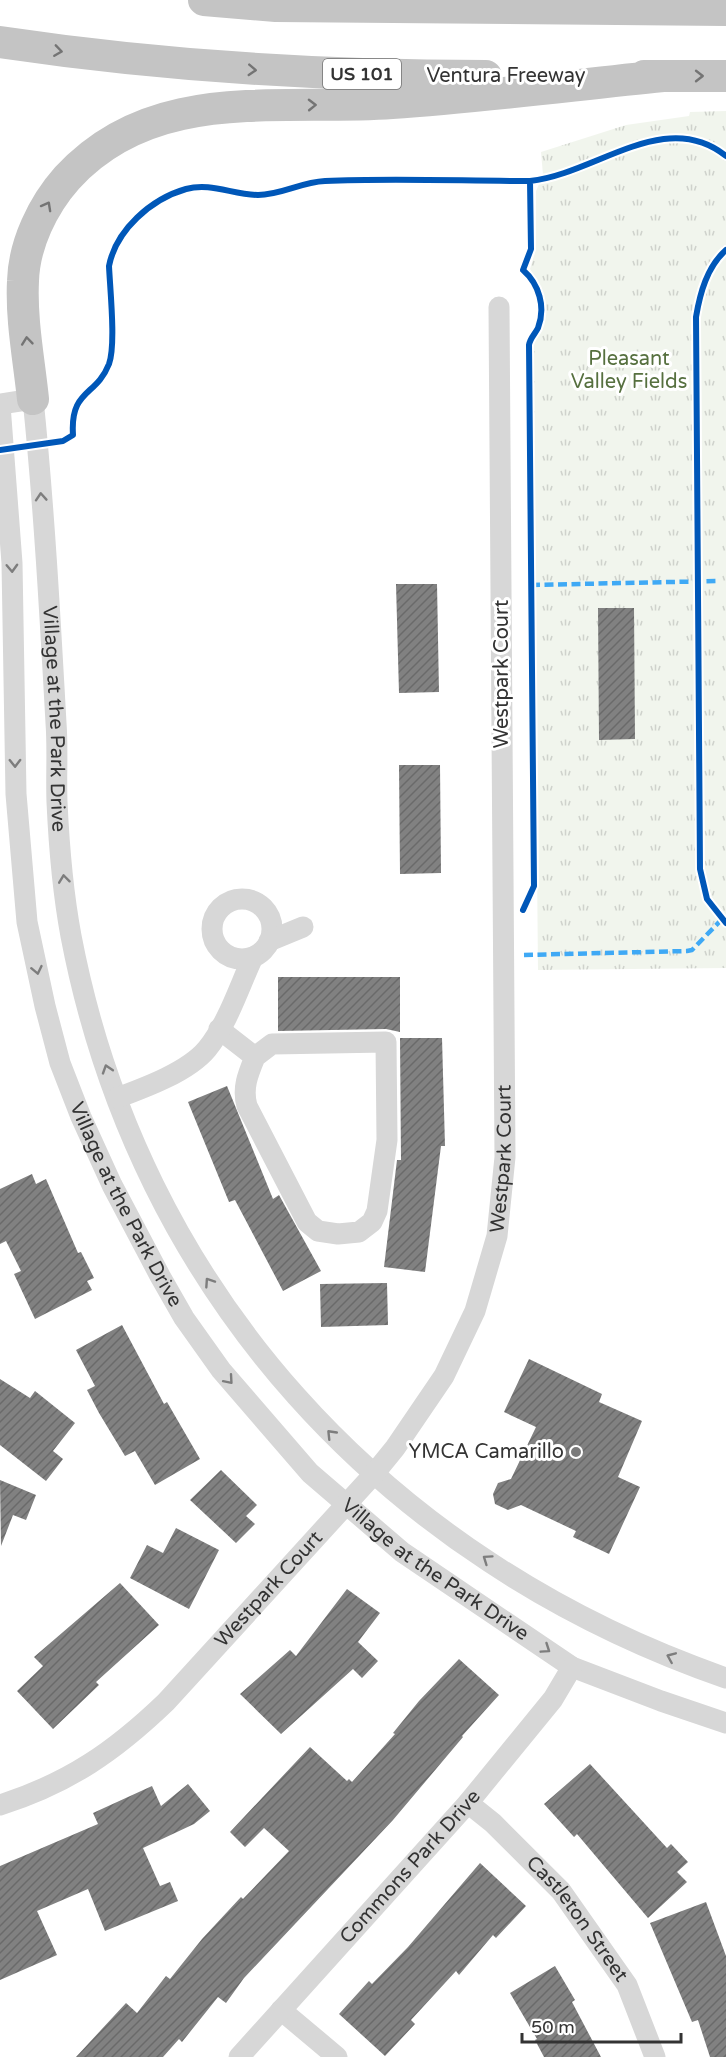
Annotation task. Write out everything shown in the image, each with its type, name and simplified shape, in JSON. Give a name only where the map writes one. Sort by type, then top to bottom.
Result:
[{"type":"highway","points":[[204,0],[276,6],[726,10]]},
{"type":"highway","name":"Ventura Freeway","points":[[0,42],[84,54],[243,69],[406,76],[726,76]]},
{"type":"highway","points":[[33,399],[23,280],[29,247],[56,191],[89,156],[111,140],[138,126],[193,111],[391,104],[663,76]]},
{"type":"street","name":"Westpark Court","points":[[0,1804],[72,1775],[126,1740],[166,1702],[395,1448],[444,1376],[475,1311],[497,1236],[506,1125],[499,307]]},
{"type":"street","points":[[0,404],[33,399]]},
{"type":"street","name":"Village at the Park Drive","points":[[33,399],[57,727],[57,804],[71,934],[89,1011],[117,1098],[158,1195],[185,1245],[230,1313],[288,1389],[373,1475],[405,1502],[518,1581],[606,1629],[726,1678]]},
{"type":"street","name":"Village at the Park Drive","points":[[0,404],[12,563],[16,794],[27,922],[60,1063],[81,1117],[112,1185],[184,1318],[221,1370],[310,1473],[402,1552],[573,1666],[661,1701],[726,1723]]},
{"type":"street","points":[[236,899],[248,899],[259,904],[270,918],[272,929],[269,940],[263,950],[253,957],[241,959],[230,956],[220,950],[212,934],[214,916],[220,907],[236,899]]},
{"type":"street","points":[[269,940],[303,927],[270,918]]},
{"type":"street","points":[[230,956],[237,990]]},
{"type":"street","points":[[117,1098],[173,1073],[205,1051],[219,1029],[253,957]]},
{"type":"street","points":[[219,1029],[255,1057]]},
{"type":"street","points":[[386,1042],[387,1140],[377,1211],[372,1222],[358,1232],[338,1234],[318,1231],[307,1222],[244,1095],[255,1057],[272,1044],[386,1042]]},
{"type":"street","name":"Commons Park Drive","points":[[239,2057],[468,1803],[553,1699],[573,1666]]},
{"type":"street","name":"Castleton Street","points":[[468,1803],[493,1823],[561,1891],[627,1985],[655,2057]]},
{"type":"street","points":[[281,2010],[337,2057]]},
{"type":"green space","name":"Pleasant Valley Fields","points":[[726,111],[726,968],[538,970],[532,345],[544,321],[541,289],[530,269],[536,249],[536,191],[543,175],[541,152],[626,125],[689,116],[690,112]]},
{"type":"building","points":[[396,584],[437,584],[439,692],[399,693]]},
{"type":"building","points":[[598,608],[634,608],[635,739],[599,740]]},
{"type":"building","points":[[399,765],[440,765],[441,873],[400,874]]},
{"type":"building","points":[[278,977],[400,977],[400,1032],[386,1029],[278,1031]]},
{"type":"building","points":[[400,1038],[442,1038],[445,1146],[441,1146],[425,1272],[384,1267],[397,1160],[401,1160]]},
{"type":"building","points":[[227,1086],[273,1199],[279,1195],[321,1271],[283,1291],[235,1200],[229,1202],[188,1102]]},
{"type":"building","points":[[32,1174],[36,1184],[46,1179],[78,1253],[81,1252],[94,1278],[87,1281],[92,1290],[35,1319],[14,1274],[21,1271],[6,1241],[0,1244],[0,1189]]},
{"type":"building","points":[[387,1283],[388,1325],[321,1327],[320,1284]]},
{"type":"building","points":[[122,1325],[164,1404],[167,1402],[200,1459],[155,1485],[135,1451],[125,1456],[99,1413],[87,1390],[95,1386],[76,1350]]},
{"type":"building","name":"YMCA Camarillo","points":[[529,1359],[602,1394],[599,1402],[642,1421],[618,1477],[640,1487],[609,1554],[573,1537],[576,1531],[521,1505],[508,1510],[495,1504],[493,1494],[498,1483],[511,1479],[536,1427],[504,1412]]},
{"type":"building","points":[[0,1379],[30,1398],[35,1391],[75,1423],[53,1451],[63,1459],[46,1481],[0,1445]]},
{"type":"building","points":[[221,1470],[257,1505],[246,1516],[255,1524],[236,1543],[190,1500]]},
{"type":"building","points":[[0,1480],[36,1495],[26,1520],[13,1515],[1,1546]]},
{"type":"building","points":[[176,1528],[219,1550],[189,1609],[130,1578],[147,1545],[163,1553]]},
{"type":"building","points":[[120,1583],[159,1625],[96,1682],[99,1685],[53,1729],[17,1691],[43,1666],[34,1657]]},
{"type":"building","points":[[347,1589],[380,1613],[358,1642],[378,1661],[362,1678],[353,1669],[281,1734],[240,1694],[290,1650],[296,1656]]},
{"type":"building","points":[[459,1659],[499,1695],[393,1820],[244,1978],[226,2003],[218,1997],[182,2042],[179,2039],[163,2057],[76,2057],[126,2003],[137,2013],[166,1976],[170,1979],[202,1939],[241,1897],[243,1899],[289,1851],[264,1828],[245,1847],[230,1832],[310,1747],[347,1781],[349,1779],[352,1782],[395,1734],[393,1733],[419,1701]]},
{"type":"building","points":[[590,1764],[667,1848],[671,1844],[688,1862],[677,1872],[687,1882],[648,1918],[577,1834],[574,1837],[544,1804]]},
{"type":"building","points":[[188,1784],[210,1811],[194,1824],[143,1848],[160,1886],[170,1882],[178,1901],[105,1931],[88,1889],[37,1911],[57,1955],[0,1980],[0,1866],[98,1824],[93,1813],[152,1786],[161,1806]]},
{"type":"building","points":[[480,1863],[526,1906],[496,1938],[493,1935],[459,1975],[456,1971],[411,2020],[415,2024],[385,2056],[339,2014],[369,1981],[372,1984],[408,1947]]},
{"type":"building","points":[[706,1902],[726,1956],[726,2057],[710,2057],[698,2020],[692,2022],[650,1923]]},
{"type":"building","points":[[555,1966],[575,2000],[572,2002],[601,2057],[544,2057],[535,2040],[537,2039],[510,1993]]},
{"type":"marked path","points":[[531,585],[718,581]]},
{"type":"marked path","points":[[524,955],[687,951],[692,950],[725,916]]},
{"type":"cycle path","points":[[0,450],[63,441],[73,435],[76,409],[80,401],[104,375],[111,355],[109,266],[113,253],[127,228],[137,218],[148,208],[173,194],[186,189],[204,187],[258,195],[325,181],[530,181],[555,176],[630,148],[655,141],[679,138],[703,143],[726,156]]},
{"type":"cycle path","points":[[523,910],[534,886],[529,345],[538,328],[541,312],[540,296],[533,282],[523,270],[531,249],[530,181]]},
{"type":"cycle path","points":[[726,250],[709,272],[696,317],[700,869],[707,899],[726,923]]},
{"type":"place","name":"YMCA Camarillo","points":[[576,1452]]}]
